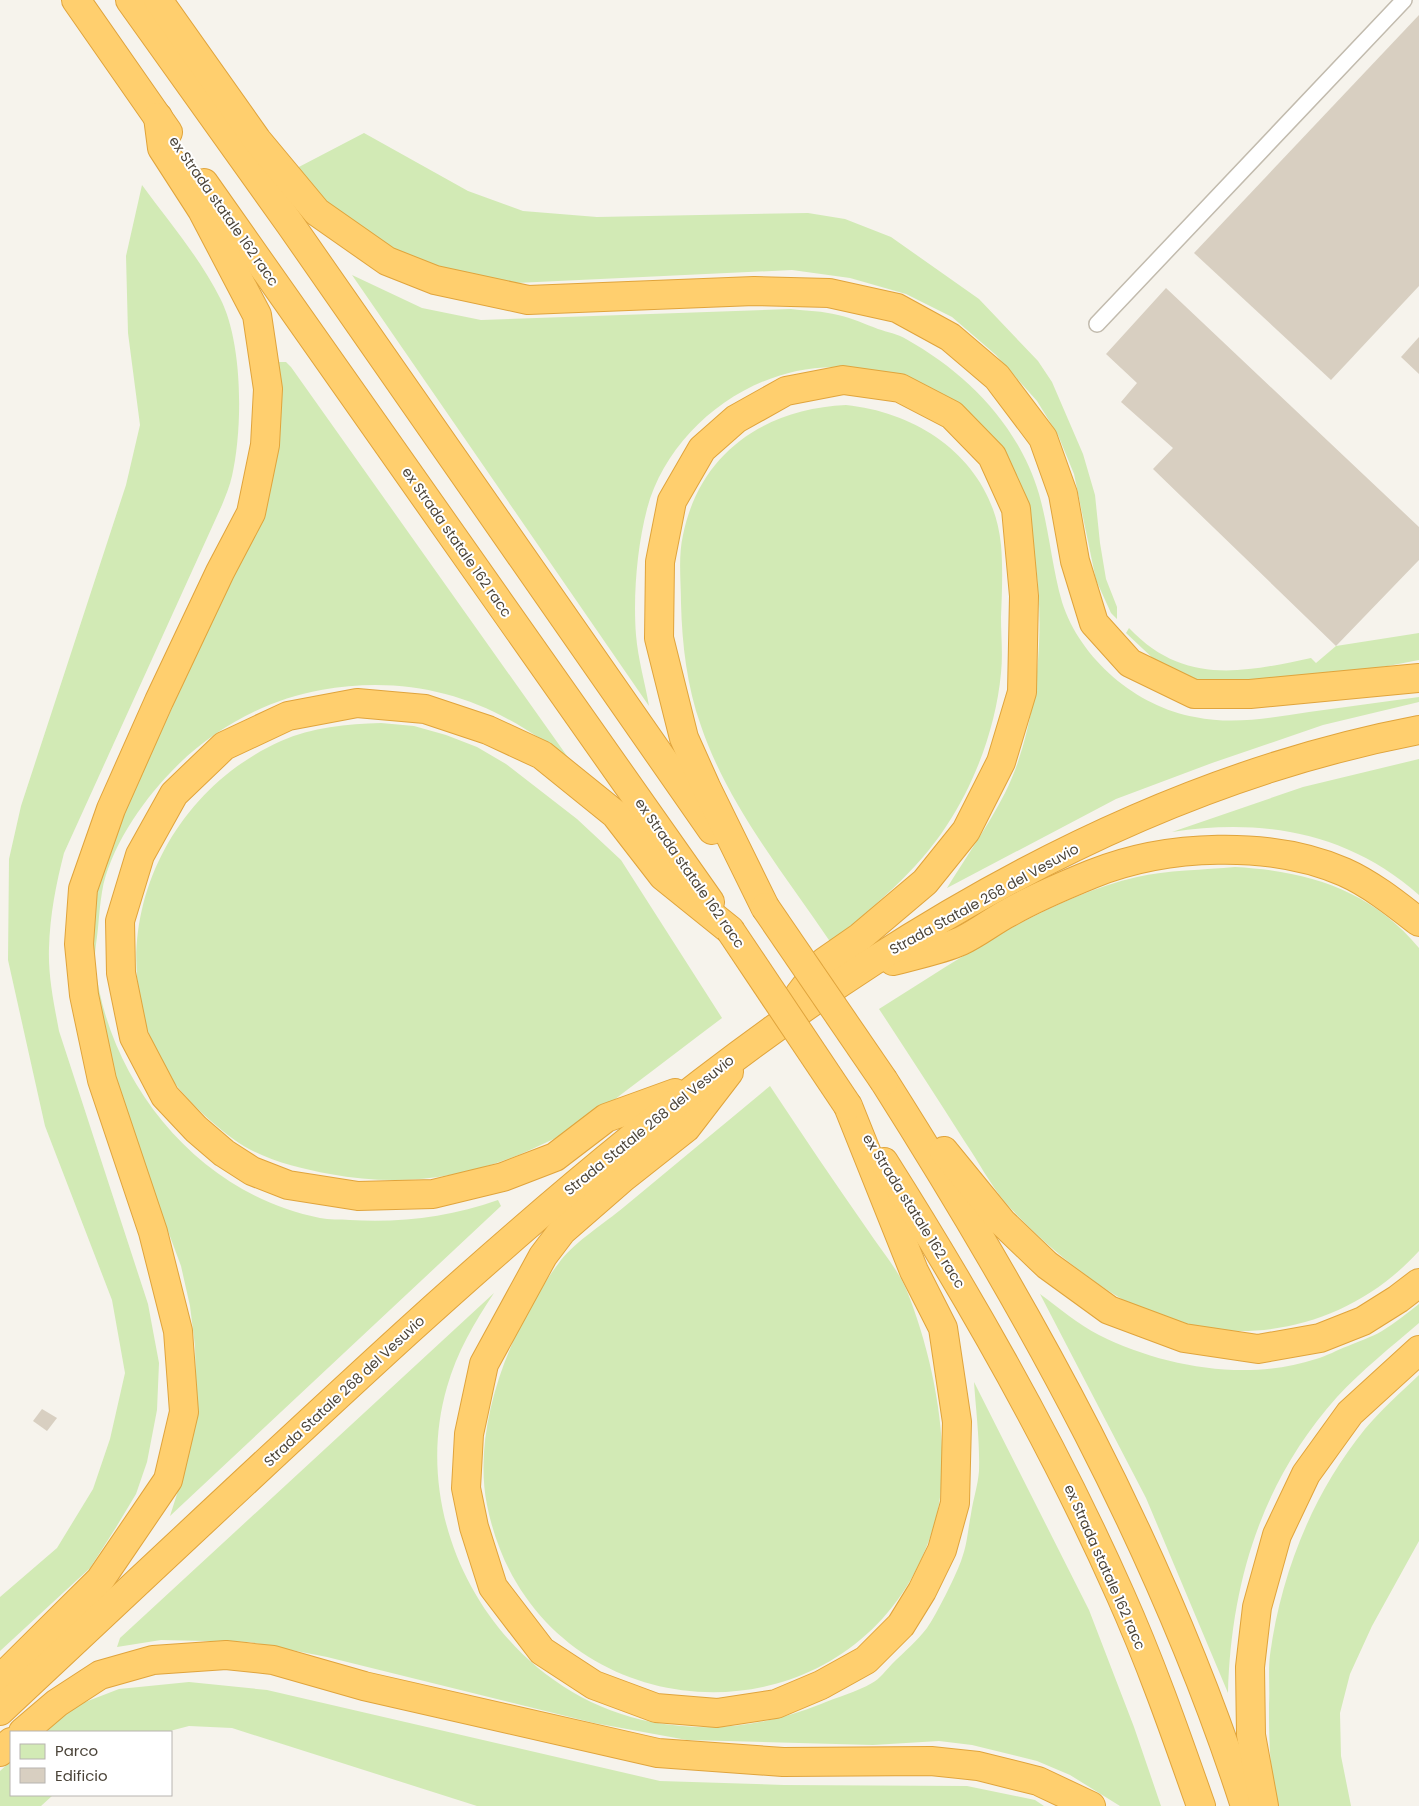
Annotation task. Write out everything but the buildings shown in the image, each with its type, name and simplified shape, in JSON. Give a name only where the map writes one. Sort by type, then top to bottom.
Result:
[{"type":"highway","points":[[54,0],[115,79],[142,94]]},
{"type":"highway","name":"ex Strada statale 162 racc","points":[[76,0],[730,930],[848,1106],[969,1299],[1053,1454],[1121,1595],[1166,1708],[1201,1806]]},
{"type":"highway","points":[[130,0],[290,224],[765,907],[884,1082],[1004,1279],[1079,1412],[1126,1508],[1193,1662],[1246,1806]]},
{"type":"highway","points":[[158,0],[257,140],[317,212],[387,261],[435,280],[528,300],[754,291],[819,293],[897,308],[950,337],[997,377],[1043,438],[1062,494],[1075,561],[1094,623],[1130,663],[1194,694],[1250,694],[1419,678]]},
{"type":"highway","points":[[0,1679],[100,1580],[168,1480],[184,1412],[178,1331],[153,1232],[102,1080],[84,995],[78,944],[83,890],[111,809],[163,692],[220,572],[251,513],[265,445],[268,389],[257,315],[202,210],[162,148],[158,118]]},
{"type":"highway","points":[[765,907],[684,738],[659,638],[660,562],[672,501],[702,450],[736,419],[786,390],[843,380],[900,388],[952,415],[992,456],[1016,509],[1024,596],[1022,692],[1001,762],[966,831],[925,882],[860,937],[824,962],[774,1030]]},
{"type":"highway","points":[[698,1084],[606,1118],[555,1157],[503,1177],[442,1192],[358,1196],[288,1185],[252,1171],[224,1153],[196,1129],[165,1096],[134,1037],[122,972],[120,921],[140,855],[174,794],[224,746],[288,716],[357,703],[425,709],[488,730],[542,755],[616,814],[663,876],[730,930]]},
{"type":"highway","name":"Strada Statale 268 del Vesuvio","points":[[0,1711],[350,1384],[501,1247],[603,1160],[698,1084],[749,1047],[858,972],[1016,878],[1112,828],[1212,789],[1293,761],[1419,730]]},
{"type":"highway","points":[[858,972],[961,941],[1011,911],[1094,873],[1150,858],[1206,850],[1241,849],[1289,857],[1344,872],[1386,896],[1419,922]]},
{"type":"highway","points":[[749,1047],[686,1128],[562,1231],[543,1256],[484,1364],[469,1434],[466,1488],[474,1527],[493,1587],[542,1651],[594,1685],[656,1708],[717,1713],[776,1704],[821,1685],[866,1660],[901,1625],[922,1591],[942,1550],[955,1503],[958,1422],[943,1328],[914,1271],[848,1106]]},
{"type":"highway","points":[[884,1082],[1002,1222],[1047,1265],[1109,1310],[1184,1338],[1258,1349],[1320,1338],[1363,1322],[1398,1300],[1419,1283]]},
{"type":"highway","points":[[1264,1806],[1250,1735],[1250,1667],[1257,1607],[1277,1535],[1306,1474],[1350,1413],[1419,1350]]},
{"type":"highway","points":[[24,1731],[57,1702],[100,1675],[152,1660],[226,1656],[273,1660],[373,1689],[658,1753],[783,1762],[930,1761],[978,1766],[1038,1781],[1091,1806]]},
{"type":"highway","points":[[0,1752],[10,1743]]},
{"type":"lane","points":[[1098,324],[1404,0]]},
{"type":"green space","points":[[364,133],[468,191],[523,211],[597,217],[808,213],[845,219],[891,237],[979,299],[1038,361],[1052,382],[1083,454],[1095,495],[1106,579],[1117,607],[1117,619],[1111,613],[1096,580],[1074,474],[1058,435],[1037,401],[996,355],[952,317],[906,294],[850,278],[792,270],[516,283],[468,275],[421,262],[376,242],[356,229],[331,208],[295,169]]},
{"type":"green space","points":[[142,185],[184,240],[212,283],[228,316],[237,361],[239,386],[236,456],[228,490],[222,505],[64,853],[52,912],[49,969],[59,1031],[148,1304],[159,1363],[157,1410],[147,1462],[136,1494],[90,1568],[0,1651],[0,1597],[57,1548],[93,1489],[110,1439],[125,1373],[112,1300],[45,1126],[8,960],[9,859],[21,806],[126,485],[140,425],[128,333],[126,256]]},
{"type":"green space","points":[[352,275],[422,308],[481,320],[791,309],[843,316],[900,336],[950,368],[970,385],[1004,424],[1030,469],[1039,494],[1062,602],[1071,623],[1082,643],[1097,661],[1132,691],[1152,703],[1173,712],[1209,719],[1238,721],[1419,697],[1419,702],[1323,725],[1212,763],[1116,799],[947,888],[1005,793],[1019,759],[1029,721],[1036,680],[1039,638],[1039,595],[1034,554],[1025,516],[1006,466],[998,452],[855,369],[816,368],[784,374],[752,386],[724,403],[698,425],[676,450],[659,478],[647,509],[638,555],[635,620],[638,653],[649,706]]},
{"type":"green space","points":[[279,362],[286,362],[291,367],[572,763],[544,741],[515,723],[486,708],[455,697],[424,689],[391,686],[357,686],[321,690],[279,701],[258,710],[239,719],[202,744],[170,773],[148,798],[119,844],[111,860],[102,892],[95,951],[95,964],[103,1008],[119,1051],[140,1091],[167,1127],[200,1159],[236,1185],[276,1205],[323,1219],[388,1221],[444,1215],[498,1200],[501,1206],[170,1516],[183,1475],[192,1432],[196,1390],[195,1346],[190,1306],[181,1266],[119,1099],[90,988],[94,893],[104,856],[256,525],[275,369]]},
{"type":"green space","points":[[846,405],[874,410],[902,419],[927,431],[949,447],[969,467],[984,490],[995,516],[1001,545],[1002,659],[995,713],[983,752],[976,772],[947,825],[908,873],[831,943],[776,865],[726,784],[712,755],[696,711],[686,665],[680,560],[683,535],[692,506],[704,480],[721,458],[740,440],[763,426],[789,415],[816,408]]},
{"type":"green space","points":[[1129,628],[1149,646],[1170,659],[1214,670],[1261,668],[1311,658],[1316,663],[1336,646],[1419,633],[1419,660],[1310,681],[1187,680],[1159,664],[1126,633]]},
{"type":"green space","points":[[381,723],[414,726],[446,735],[477,747],[506,764],[577,819],[621,860],[722,1018],[581,1125],[506,1160],[457,1174],[432,1178],[382,1180],[330,1174],[278,1161],[259,1154],[238,1142],[215,1125],[192,1103],[166,1071],[146,1024],[137,976],[139,928],[150,881],[171,838],[200,799],[237,766],[281,741],[305,732],[330,727]]},
{"type":"green space","points":[[1419,759],[1419,895],[1392,874],[1363,857],[1333,844],[1303,835],[1271,829],[1239,827],[1172,832],[1303,787]]},
{"type":"green space","points":[[1235,867],[1288,873],[1336,887],[1380,911],[1419,948],[1419,1251],[1392,1276],[1363,1297],[1330,1313],[1297,1324],[1261,1330],[1226,1331],[1190,1326],[1154,1315],[1135,1306],[1094,1281],[1036,1234],[1005,1202],[989,1180],[879,1009],[971,951],[1070,899],[1104,886],[1137,877]]},
{"type":"green space","points":[[770,1086],[842,1194],[894,1267],[907,1291],[925,1345],[938,1407],[942,1438],[940,1498],[934,1525],[897,1601],[842,1654],[775,1684],[703,1692],[631,1678],[567,1642],[517,1584],[487,1505],[484,1474],[485,1442],[490,1409],[512,1345],[543,1286],[561,1260],[583,1239]]},
{"type":"green space","points":[[494,1293],[467,1338],[447,1387],[438,1442],[440,1496],[454,1549],[478,1598],[511,1642],[551,1678],[599,1705],[652,1722],[695,1727],[738,1725],[780,1718],[853,1692],[875,1681],[927,1628],[960,1565],[964,1553],[979,1471],[974,1382],[1089,1610],[1134,1727],[1161,1806],[1120,1806],[1070,1775],[1037,1761],[972,1745],[939,1741],[873,1745],[687,1740],[594,1723],[327,1657],[250,1642],[161,1640],[117,1647],[120,1638]]},
{"type":"green space","points":[[1040,1294],[1084,1326],[1124,1346],[1178,1363],[1234,1370],[1289,1366],[1320,1358],[1378,1333],[1392,1325],[1419,1304],[1419,1323],[1337,1397],[1311,1429],[1289,1463],[1270,1498],[1255,1535],[1244,1573],[1230,1652],[1228,1693],[1146,1498]]},
{"type":"green space","points":[[1419,1375],[1419,1541],[1372,1626],[1350,1674],[1340,1713],[1341,1756],[1351,1806],[1279,1806],[1273,1781],[1270,1755],[1269,1661],[1275,1624],[1291,1564],[1315,1507],[1346,1454],[1371,1422]]},
{"type":"green space","points":[[189,1682],[267,1690],[660,1781],[784,1785],[967,1786],[1035,1800],[1044,1806],[477,1806],[232,1728],[189,1726],[170,1731],[44,1731],[67,1709],[119,1689]]},
{"type":"green space","points":[[10,1762],[10,1796],[52,1796],[41,1806],[0,1806],[0,1771]]}]
